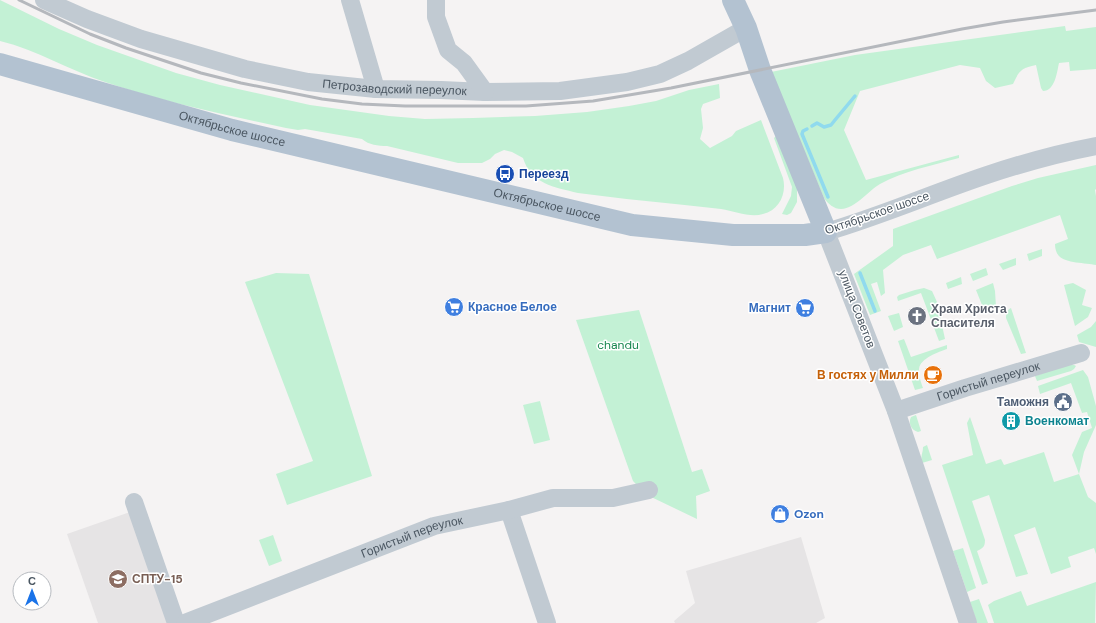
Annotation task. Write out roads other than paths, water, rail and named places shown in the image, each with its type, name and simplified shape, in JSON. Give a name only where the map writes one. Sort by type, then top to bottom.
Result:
[{"type":"main road","name":"улица Советов","points":[[733,0],[746,28],[760,70],[826,232]]},
{"type":"main road","name":"Октябрьское шоссе","points":[[0,64],[232,130],[632,225],[733,235],[805,235],[826,232]]},
{"type":"street","name":"Петрозаводский переулок","points":[[44,0],[141,40],[245,69],[308,82],[376,90],[442,90],[485,92],[560,91],[627,82],[660,74],[688,61],[746,28]]},
{"type":"street","points":[[350,0],[376,90]]},
{"type":"street","points":[[436,0],[436,17],[448,50],[464,63],[485,92]]},
{"type":"street","name":"Октябрьское шоссе","points":[[826,232],[876,216],[1004,169],[1045,157],[1096,146]]},
{"type":"street","name":"улица Советов","points":[[826,232],[896,412],[968,623]]},
{"type":"street","name":"Гористый переулок","points":[[896,412],[971,386],[1081,353]]},
{"type":"street","name":"Гористый переулок","points":[[185,623],[433,526],[509,510],[553,498],[613,498],[649,490]]},
{"type":"street","points":[[134,502],[176,623]]},
{"type":"street","points":[[509,510],[547,623]]},
{"type":"waterway","points":[[812,126],[817,123],[824,127],[831,125],[855,96]]},
{"type":"waterway","points":[[807,129],[803,131],[802,134],[828,197]]},
{"type":"waterway","points":[[860,273],[875,311]]},
{"type":"railway","points":[[19,0],[90,34],[126,48],[201,73],[241,83],[322,99],[362,104],[405,106],[526,106],[593,101],[671,88],[962,29],[1096,10]]},
{"type":"place","name":"Переезд","points":[[505,174]]},
{"type":"place","name":"Красное Белое","points":[[454,307]]},
{"type":"place","name":"Магнит","points":[[805,308]]},
{"type":"place","name":"Храм Христа Спасителя","points":[[917,316]]},
{"type":"place","name":"В гостях у Милли","points":[[933,375]]},
{"type":"place","name":"Таможня","points":[[1063,402]]},
{"type":"place","name":"Военкомат","points":[[1011,421]]},
{"type":"place","name":"Ozon","points":[[780,514]]},
{"type":"place","name":"СПТУ-15","points":[[118,579]]},
{"type":"park label","name":"chandu","points":[[618,345]]}]
